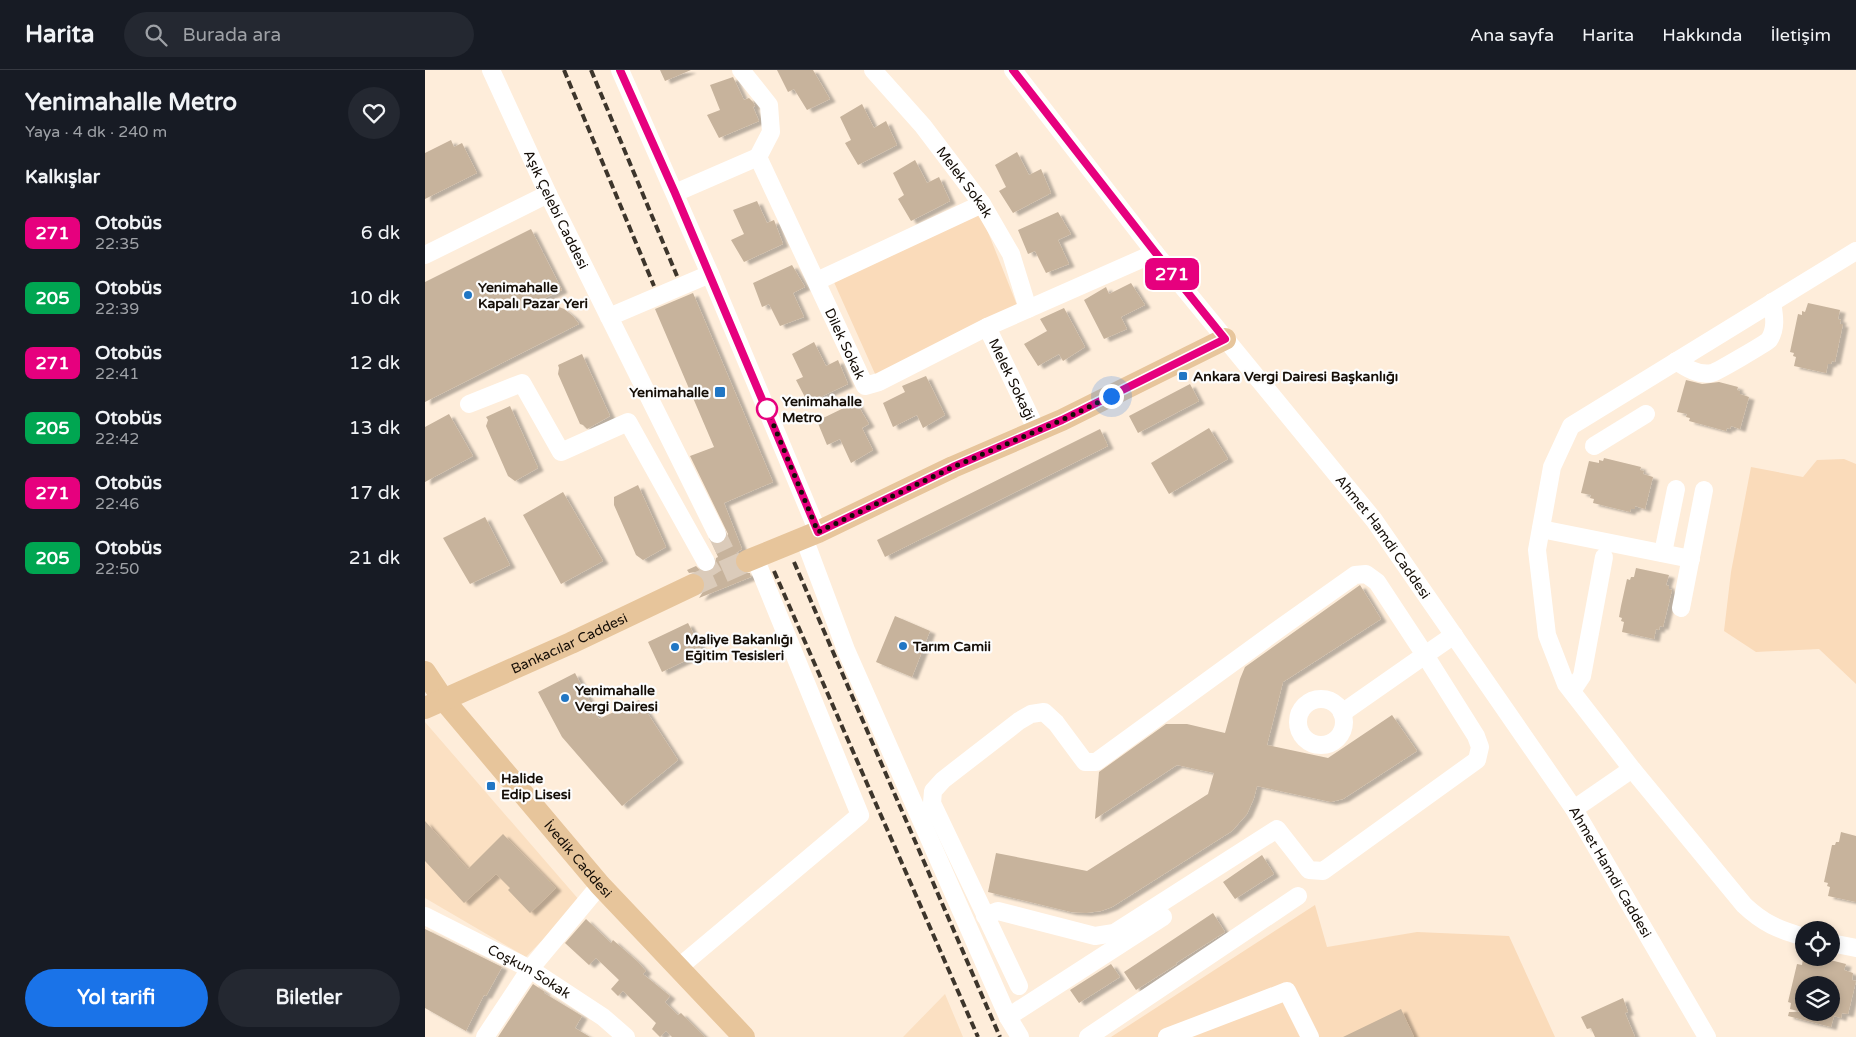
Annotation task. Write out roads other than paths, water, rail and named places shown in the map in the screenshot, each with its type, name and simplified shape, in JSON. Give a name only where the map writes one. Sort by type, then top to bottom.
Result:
[{"type":"main road","points":[[751,559],[811,535],[953,467],[1037,431],[1225,339]]},
{"type":"main road","name":"Bankacılar Caddesi","points":[[434,703],[571,643],[693,585]]},
{"type":"main road","name":"İvedik Caddesi","points":[[425,672],[434,703],[600,885],[744,1037]]},
{"type":"street","name":"Aşık Çelebi Caddesi","points":[[491,70],[547,194],[717,534]]},
{"type":"street","points":[[620,70],[710,274],[811,535],[846,650],[1008,1017],[1020,1037]]},
{"type":"street","points":[[675,193],[758,157],[771,132],[769,105],[741,70]]},
{"type":"street","name":"Melek Sokak","points":[[873,70],[923,126],[982,204],[1011,254],[1028,309]]},
{"type":"street","name":"Ahmet Hamdi Caddesi","points":[[1013,70],[1155,252],[1374,520],[1574,809],[1707,1037]]},
{"type":"street","name":"Dilek Sokak","points":[[758,157],[865,386],[879,382],[987,327],[1155,252]]},
{"type":"street","points":[[425,255],[547,194]]},
{"type":"street","points":[[817,281],[982,204]]},
{"type":"street","points":[[1795,934],[1769,925],[1744,905],[1632,769],[1566,684],[1547,635],[1537,550],[1552,467],[1571,426],[1856,251]]},
{"type":"street","points":[[609,317],[710,274]]},
{"type":"street","points":[[1676,361],[1687,369],[1700,373],[1712,373],[1768,341],[1774,328],[1772,302]]},
{"type":"street","name":"Melek Sokaği","points":[[987,327],[1037,431]]},
{"type":"street","points":[[469,404],[522,383],[561,452],[629,422],[706,562]]},
{"type":"street","points":[[1605,405],[1620,429]]},
{"type":"street","points":[[1593,446],[1646,414]]},
{"type":"street","points":[[1663,553],[1675,490]]},
{"type":"street","points":[[1681,608],[1704,490]]},
{"type":"street","points":[[1541,529],[1691,559]]},
{"type":"street","points":[[1572,691],[1582,676],[1604,557]]},
{"type":"street","points":[[678,968],[859,815],[751,559]]},
{"type":"street","points":[[985,916],[998,911],[1095,936],[1114,933],[1277,829],[1309,870],[1323,871],[1477,760],[1480,747],[1476,736],[1377,582],[1366,574],[1355,575],[1096,762],[1085,762],[1056,723],[1044,712],[1031,714],[943,780],[933,791],[932,804],[985,916],[1019,986]]},
{"type":"street","points":[[1342,713],[1454,635]]},
{"type":"street","points":[[1574,809],[1632,769]]},
{"type":"street","points":[[485,1037],[530,969],[600,885]]},
{"type":"street","points":[[1008,1017],[1205,890]]},
{"type":"street","points":[[1088,1037],[1298,896]]},
{"type":"street","name":"Coşkun Sokak","points":[[425,916],[530,969],[603,1017],[626,1037]]},
{"type":"street","points":[[1840,943],[1854,943]]},
{"type":"street","points":[[1167,1037],[1287,992],[1311,1037]]},
{"type":"tunnel","points":[[717,534],[733,567]]},
{"type":"tunnel","points":[[693,585],[747,561]]},
{"type":"tunnel","points":[[706,562],[714,575]]},
{"type":"railway","points":[[564,70],[654,286]]},
{"type":"railway","points":[[591,70],[677,276]]},
{"type":"railway","points":[[794,562],[1000,1037]]},
{"type":"railway","points":[[774,571],[978,1037]]},
{"type":"place","name":"Yenimahalle Kapalı Pazar Yeri","points":[[468,295]]},
{"type":"place","name":"Ankara Vergi Dairesi Başkanlığı","points":[[1183,376]]},
{"type":"place","name":"Yenimahalle","points":[[720,392]]},
{"type":"place","name":"Yenimahalle Metro","points":[[767,409]]},
{"type":"place","name":"Tarım Camii","points":[[903,646]]},
{"type":"place","name":"Maliye Bakanlığı Eğitim Tesisleri","points":[[675,647]]},
{"type":"place","name":"Yenimahalle Vergi Dairesi","points":[[565,698]]},
{"type":"place","name":"Halide Edip Lisesi","points":[[491,786]]}]
